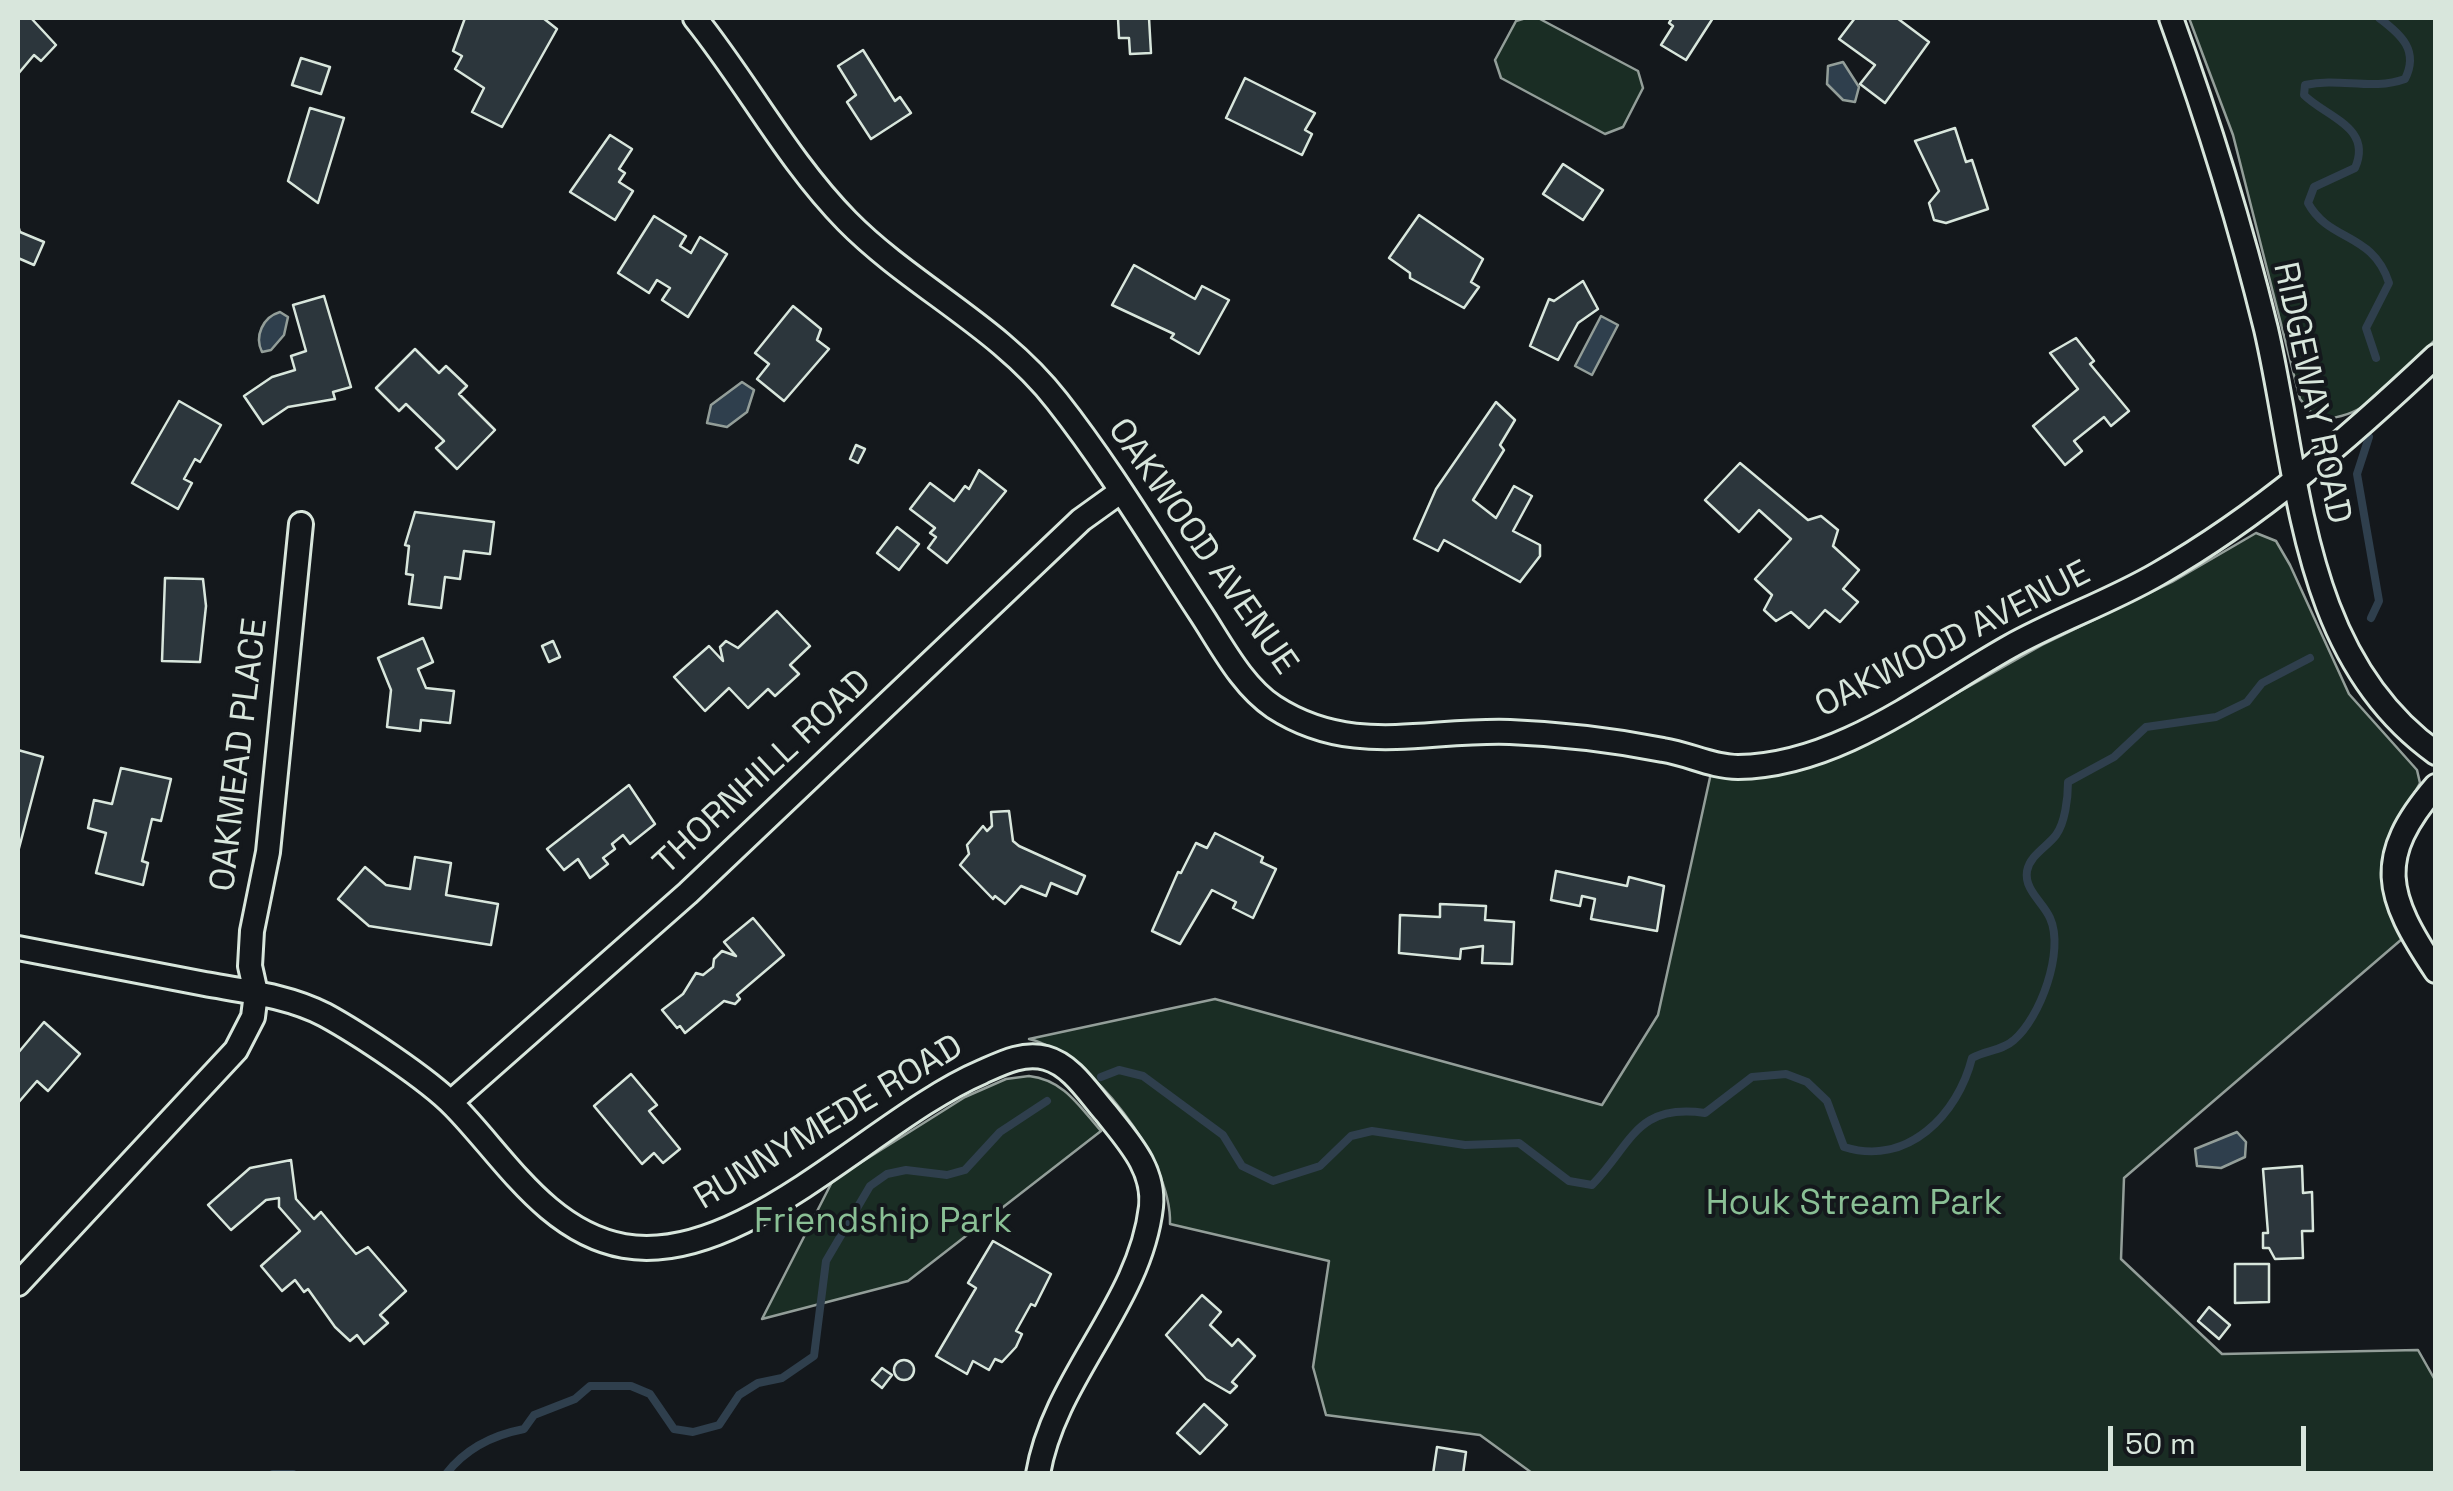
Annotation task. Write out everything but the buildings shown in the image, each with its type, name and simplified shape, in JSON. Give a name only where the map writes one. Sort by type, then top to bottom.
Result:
[{"type":"street","name":"OAKWOOD AVENUE","points":[[695,18],[793,158],[849,223],[1040,380],[1246,681],[1273,706],[1314,729],[1362,740],[1462,731],[1534,734],[1668,750],[1712,764],[1739,767],[1770,763],[1830,745],[1884,722],[2010,646],[2154,576],[2292,484],[2436,356]]},
{"type":"street","name":"RIDGEWAY ROAD","points":[[2171,18],[2232,198],[2274,366],[2292,484],[2308,554],[2352,660],[2378,702],[2436,753]]},
{"type":"street","name":"THORNHILL ROAD","points":[[451,1102],[688,893],[1081,520],[1120,492]]},
{"type":"street","name":"OAKMEAD PLACE","points":[[256,994],[250,966],[252,931],[268,852],[301,524]]},
{"type":"street","points":[[2436,786],[2400,834],[2392,879],[2398,902],[2436,971]]},
{"type":"street","name":"RUNNYMEDE ROAD","points":[[18,948],[256,994],[328,1017],[451,1102],[530,1192],[566,1220],[598,1238],[626,1246],[664,1247],[698,1240],[744,1222],[968,1078],[1024,1057],[1047,1058],[1082,1083],[1135,1149],[1148,1174],[1152,1203],[1140,1250],[1058,1416],[1038,1474]]},
{"type":"street","points":[[18,1284],[236,1050],[254,1017],[256,994]]},
{"type":"green space","points":[[1538,18],[1638,71],[1643,88],[1623,127],[1605,134],[1501,78],[1495,60],[1516,21]]},
{"type":"green space","points":[[2189,18],[2435,18],[2435,340],[2382,393],[2351,413],[2316,418],[2300,399],[2233,135]]},
{"type":"green space","name":"Houk Stream Park","points":[[2256,533],[2276,541],[2290,565],[2349,694],[2417,770],[2420,783],[2390,842],[2383,875],[2385,893],[2402,939],[2124,1178],[2121,1259],[2222,1354],[2418,1350],[2435,1380],[2435,1473],[1532,1473],[1480,1435],[1326,1415],[1313,1367],[1329,1261],[1170,1224],[1158,1170],[1124,1113],[1077,1065],[1029,1039],[1215,999],[1602,1105],[1658,1015],[1711,773],[1809,765],[1876,739],[2042,645],[2172,582]]},
{"type":"green space","name":"Friendship Park","points":[[1029,1076],[1061,1089],[1101,1131],[908,1281],[762,1319],[833,1180],[965,1097],[1006,1079]]},
{"type":"water","points":[[1843,62],[1859,87],[1855,102],[1843,100],[1827,84],[1828,66]]},
{"type":"water","points":[[280,312],[288,317],[284,335],[271,350],[262,352],[262,328]]},
{"type":"water","points":[[1601,316],[1618,325],[1592,375],[1575,366]]},
{"type":"water","points":[[742,382],[754,390],[747,412],[727,427],[707,423],[711,405]]},
{"type":"water","points":[[2237,1132],[2246,1142],[2245,1157],[2221,1168],[2197,1166],[2195,1149]]},
{"type":"waterway","points":[[2376,358],[2366,328],[2389,283],[2382,267],[2373,254],[2327,225],[2308,203],[2314,187],[2355,168],[2358,142],[2344,124],[2304,95],[2305,85],[2380,84],[2405,79],[2410,60],[2406,44],[2379,18]]},
{"type":"waterway","points":[[2369,437],[2357,474],[2379,601],[2371,618]]},
{"type":"waterway","points":[[1101,1077],[1119,1070],[1143,1076],[1223,1135],[1242,1166],[1273,1181],[1320,1166],[1351,1136],[1372,1131],[1465,1145],[1519,1143],[1569,1181],[1592,1185],[1649,1121],[1664,1114],[1705,1113],[1752,1077],[1786,1074],[1807,1082],[1827,1101],[1844,1147],[1889,1149],[1927,1131],[1955,1098],[1972,1058],[2014,1040],[2041,1000],[2052,965],[2054,932],[2050,918],[2028,884],[2027,871],[2059,830],[2068,782],[2114,757],[2146,727],[2216,717],[2247,702],[2262,683],[2310,658]]},
{"type":"waterway","points":[[446,1474],[481,1444],[524,1429],[534,1415],[575,1399],[590,1386],[631,1386],[650,1394],[674,1429],[693,1432],[719,1425],[739,1395],[758,1383],[782,1378],[814,1356],[826,1261],[870,1186],[887,1174],[906,1170],[947,1175],[965,1170],[1000,1132],[1047,1101]]},
{"type":"waterway","points":[[273,1474],[293,1474]]}]
